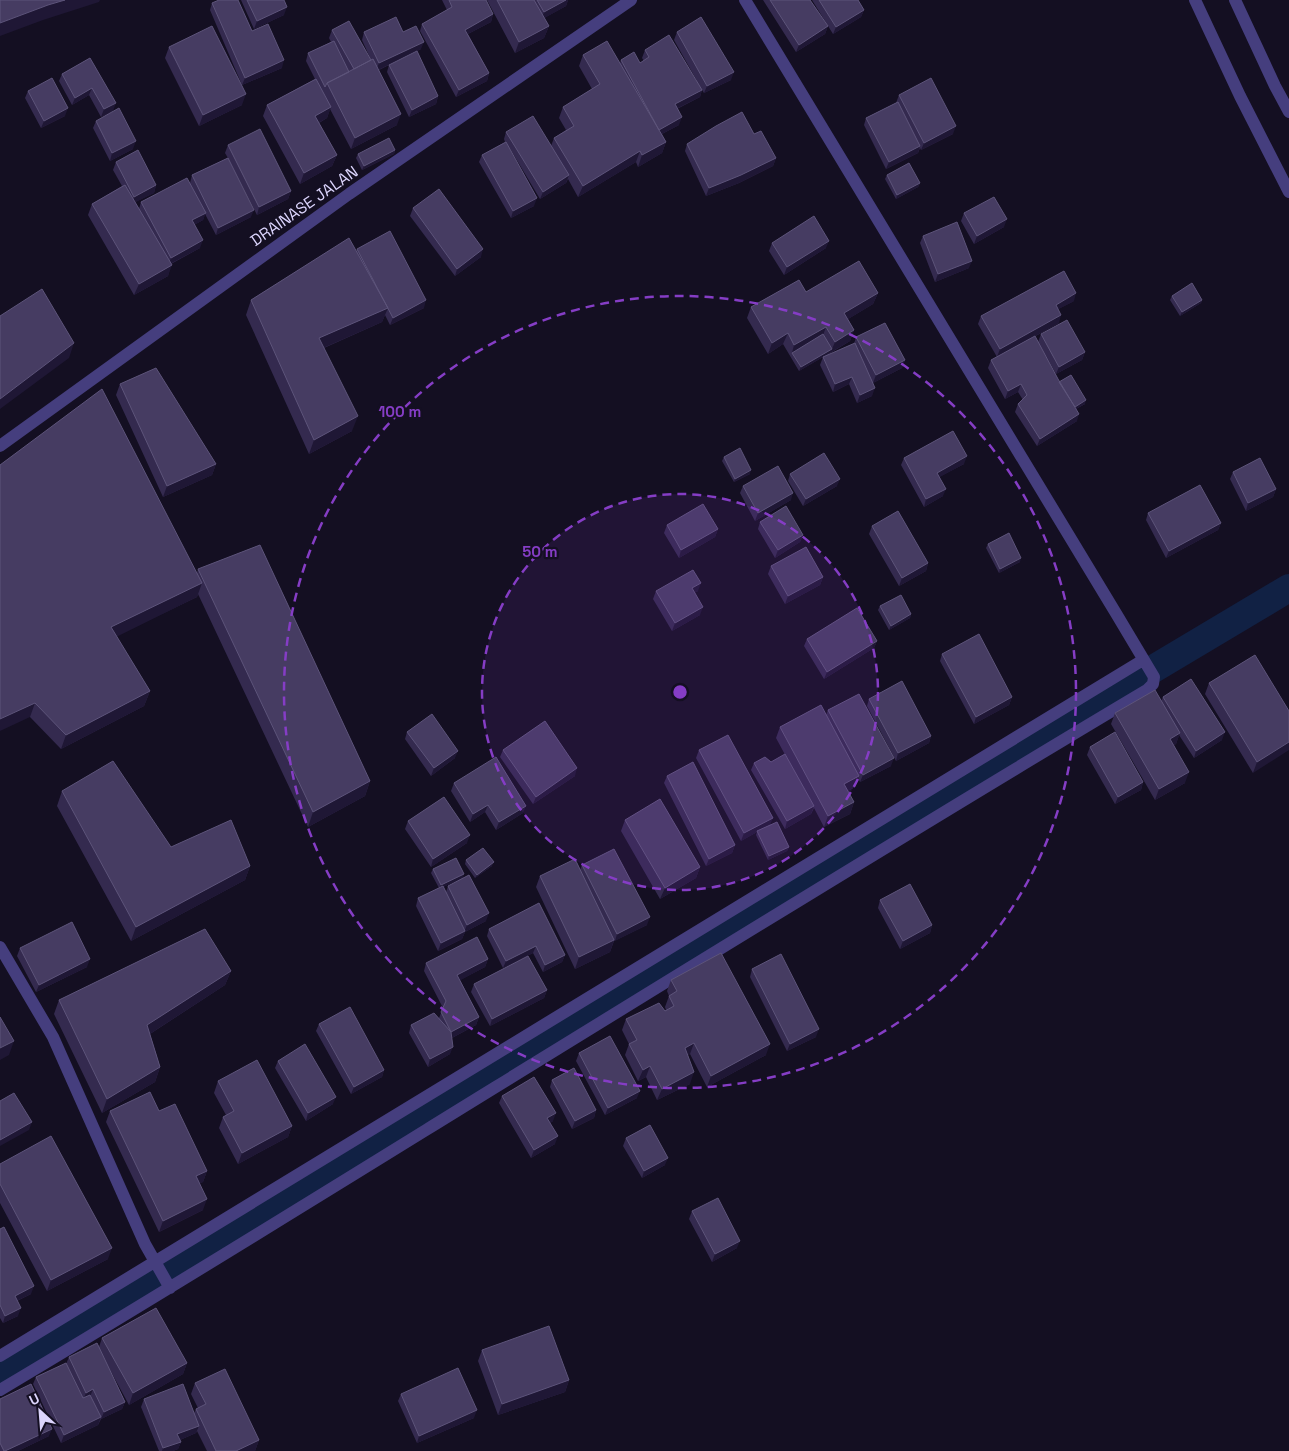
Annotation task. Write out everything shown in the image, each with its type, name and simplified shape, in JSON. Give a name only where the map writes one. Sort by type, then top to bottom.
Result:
[{"type":"street","name":"DRAINASE JALAN","points":[[0,446],[47,410],[349,194],[631,0]]},
{"type":"street","points":[[0,1390],[167,1283],[574,1039],[1147,690],[1154,682],[1154,677],[1117,615],[745,0]]},
{"type":"street","points":[[1195,0],[1240,96],[1289,192]]},
{"type":"street","points":[[1235,0],[1289,112]]},
{"type":"street","points":[[0,1356],[1143,660]]},
{"type":"street","points":[[0,947],[53,1037],[145,1244],[167,1283]]},
{"type":"building","points":[[0,0],[65,0],[0,23]]},
{"type":"building","points":[[219,0],[238,0],[252,31],[268,24],[284,60],[245,78],[212,3]]},
{"type":"building","points":[[247,0],[284,0],[287,7],[257,21]]},
{"type":"building","points":[[449,0],[486,0],[493,14],[465,30],[489,73],[459,90],[422,24],[452,7]]},
{"type":"building","points":[[497,0],[534,0],[549,26],[519,42]]},
{"type":"building","points":[[537,0],[566,0],[544,12]]},
{"type":"building","points":[[770,0],[810,0],[828,26],[799,45]]},
{"type":"building","points":[[819,0],[858,0],[864,10],[836,27]]},
{"type":"building","points":[[396,17],[403,32],[416,26],[424,42],[379,63],[364,32]]},
{"type":"building","points":[[701,17],[734,72],[707,86],[677,32]]},
{"type":"building","points":[[349,21],[371,60],[354,69],[332,30]]},
{"type":"building","points":[[212,26],[246,94],[203,115],[169,47]]},
{"type":"building","points":[[669,35],[702,90],[675,104],[682,117],[659,130],[621,60],[634,52],[640,63],[649,57],[645,50]]},
{"type":"building","points":[[334,41],[349,72],[327,83],[325,87],[308,53]]},
{"type":"building","points":[[607,41],[666,142],[642,155],[640,151],[583,186],[554,138],[574,126],[563,107],[600,84],[583,55]]},
{"type":"building","points":[[417,51],[438,96],[412,110],[389,65]]},
{"type":"building","points":[[90,58],[116,103],[104,109],[92,88],[75,98],[62,74]]},
{"type":"building","points":[[373,59],[401,114],[355,138],[327,83]]},
{"type":"building","points":[[52,78],[68,108],[44,121],[28,91]]},
{"type":"building","points":[[931,78],[956,126],[924,143],[899,95]]},
{"type":"building","points":[[316,79],[331,107],[315,116],[337,155],[304,173],[267,105]]},
{"type":"building","points":[[898,102],[920,146],[889,162],[866,118]]},
{"type":"building","points":[[119,108],[136,141],[112,153],[96,121]]},
{"type":"building","points":[[742,112],[754,134],[761,131],[776,158],[709,188],[687,144]]},
{"type":"building","points":[[533,116],[569,175],[543,192],[506,132]]},
{"type":"building","points":[[260,129],[291,191],[259,207],[228,145]]},
{"type":"building","points":[[389,138],[395,150],[364,166],[358,154]]},
{"type":"building","points":[[506,142],[537,198],[513,211],[482,155]]},
{"type":"building","points":[[138,150],[156,185],[134,197],[116,162]]},
{"type":"building","points":[[228,158],[254,210],[218,228],[192,175]]},
{"type":"building","points":[[909,163],[920,183],[897,195],[887,175]]},
{"type":"building","points":[[187,178],[206,213],[192,220],[203,240],[171,258],[141,202]]},
{"type":"building","points":[[125,185],[172,265],[139,284],[92,204]]},
{"type":"building","points":[[439,189],[483,249],[457,269],[413,208]]},
{"type":"building","points":[[994,197],[1007,219],[977,236],[964,213]]},
{"type":"building","points":[[814,216],[829,241],[787,267],[772,243]]},
{"type":"building","points":[[957,222],[972,261],[938,274],[923,236]]},
{"type":"building","points":[[390,231],[426,300],[393,318],[357,249]]},
{"type":"building","points":[[349,238],[388,308],[319,338],[358,416],[314,440],[251,300]]},
{"type":"building","points":[[859,261],[878,293],[844,313],[854,330],[835,342],[826,327],[794,345],[788,333],[772,343],[751,307],[799,280],[806,292]]},
{"type":"building","points":[[1064,271],[1076,293],[1056,305],[1061,315],[1000,349],[981,316]]},
{"type":"building","points":[[1192,283],[1202,300],[1182,312],[1172,296]]},
{"type":"building","points":[[42,289],[74,343],[0,399],[0,316]]},
{"type":"building","points":[[1067,320],[1085,352],[1059,367],[1041,334]]},
{"type":"building","points":[[885,323],[905,360],[876,375],[856,337]]},
{"type":"building","points":[[823,334],[832,349],[801,367],[792,353]]},
{"type":"building","points":[[1035,336],[1079,414],[1040,439],[1018,404],[1027,395],[1021,384],[1008,391],[991,360]]},
{"type":"building","points":[[855,343],[875,388],[860,395],[852,377],[835,384],[823,357]]},
{"type":"building","points":[[156,368],[216,464],[167,486],[120,384]]},
{"type":"building","points":[[1071,375],[1086,400],[1075,407],[1059,382]]},
{"type":"building","points":[[102,389],[202,583],[111,627],[150,691],[66,735],[35,703],[0,719],[0,465]]},
{"type":"building","points":[[953,431],[967,456],[937,473],[946,489],[926,499],[904,458]]},
{"type":"building","points":[[740,448],[751,470],[735,479],[724,457]]},
{"type":"building","points":[[824,453],[840,479],[806,499],[790,474]]},
{"type":"building","points":[[1260,458],[1276,489],[1248,503],[1233,472]]},
{"type":"building","points":[[778,466],[793,493],[758,513],[743,486]]},
{"type":"building","points":[[1200,485],[1221,523],[1169,551],[1148,513]]},
{"type":"building","points":[[703,504],[718,529],[681,550],[667,525]]},
{"type":"building","points":[[786,506],[803,535],[778,550],[760,522]]},
{"type":"building","points":[[898,511],[928,563],[902,578],[872,526]]},
{"type":"building","points":[[1009,533],[1021,558],[1000,569],[988,544]]},
{"type":"building","points":[[260,545],[370,781],[313,812],[198,569]]},
{"type":"building","points":[[806,547],[823,577],[788,596],[771,566]]},
{"type":"building","points":[[693,570],[701,583],[692,588],[703,607],[675,623],[656,591]]},
{"type":"building","points":[[901,595],[911,614],[891,626],[880,606]]},
{"type":"building","points":[[857,608],[877,641],[827,672],[807,639]]},
{"type":"building","points":[[979,634],[1012,697],[976,717],[942,654]]},
{"type":"building","points":[[1255,655],[1289,711],[1289,742],[1257,762],[1209,683]]},
{"type":"building","points":[[1191,679],[1225,732],[1196,751],[1163,697]]},
{"type":"building","points":[[902,681],[931,736],[898,753],[869,699]]},
{"type":"building","points":[[1155,690],[1180,733],[1170,739],[1189,772],[1159,789],[1115,713]]},
{"type":"building","points":[[859,694],[894,758],[863,775],[828,710]]},
{"type":"building","points":[[821,705],[859,776],[844,784],[854,802],[828,816],[780,727]]},
{"type":"building","points":[[432,714],[458,751],[434,768],[407,732]]},
{"type":"building","points":[[545,721],[577,768],[536,797],[503,750]]},
{"type":"building","points":[[1115,732],[1143,782],[1118,797],[1090,747]]},
{"type":"building","points":[[728,735],[773,818],[744,833],[699,750]]},
{"type":"building","points":[[785,754],[814,806],[787,821],[754,763],[765,757],[771,762]]},
{"type":"building","points":[[496,757],[526,806],[499,822],[488,805],[473,814],[454,783]]},
{"type":"building","points":[[113,761],[171,847],[231,820],[250,866],[136,927],[62,791]]},
{"type":"building","points":[[693,762],[735,845],[709,859],[667,776]]},
{"type":"building","points":[[444,797],[470,835],[433,859],[408,821]]},
{"type":"building","points":[[660,799],[700,867],[665,888],[625,820]]},
{"type":"building","points":[[777,822],[789,847],[769,856],[757,831]]},
{"type":"building","points":[[483,848],[494,862],[477,875],[466,860]]},
{"type":"building","points":[[614,849],[650,917],[617,934],[582,865]]},
{"type":"building","points":[[456,858],[464,874],[441,885],[433,869]]},
{"type":"building","points":[[575,859],[614,940],[579,957],[540,876]]},
{"type":"building","points":[[469,875],[489,913],[467,925],[448,886]]},
{"type":"building","points":[[910,884],[932,925],[903,941],[880,900]]},
{"type":"building","points":[[443,886],[465,931],[441,943],[418,898]]},
{"type":"building","points":[[539,903],[565,955],[545,965],[536,946],[506,961],[489,929]]},
{"type":"building","points":[[72,922],[90,959],[39,985],[20,948]]},
{"type":"building","points":[[205,929],[231,971],[147,1025],[160,1067],[107,1099],[59,1000]]},
{"type":"building","points":[[477,937],[488,959],[457,975],[479,1017],[451,1032],[441,1012],[446,1001],[426,963]]},
{"type":"building","points":[[721,953],[770,1044],[711,1076],[694,1043],[685,1048],[694,1072],[662,1089],[650,1066],[643,1070],[629,1044],[637,1040],[626,1019],[659,1003],[665,1011],[674,1006],[669,996],[677,991],[671,980]]},
{"type":"building","points":[[781,954],[819,1029],[790,1044],[752,969]]},
{"type":"building","points":[[528,956],[547,990],[492,1019],[474,984]]},
{"type":"building","points":[[350,1007],[384,1070],[354,1087],[319,1024]]},
{"type":"building","points":[[434,1013],[451,1032],[453,1047],[430,1059],[411,1025]]},
{"type":"building","points":[[0,1017],[14,1041],[0,1048]]},
{"type":"building","points":[[610,1036],[640,1091],[608,1108],[579,1053]]},
{"type":"building","points":[[305,1044],[336,1097],[308,1113],[278,1061]]},
{"type":"building","points":[[257,1060],[292,1126],[242,1153],[223,1117],[234,1111],[218,1081]]},
{"type":"building","points":[[574,1068],[596,1110],[575,1121],[552,1080]]},
{"type":"building","points":[[534,1077],[556,1113],[547,1118],[558,1136],[534,1150],[502,1096]]},
{"type":"building","points":[[150,1092],[159,1111],[175,1104],[207,1171],[196,1176],[207,1199],[163,1221],[110,1111]]},
{"type":"building","points":[[14,1093],[32,1122],[0,1140],[0,1101]]},
{"type":"building","points":[[650,1125],[668,1158],[644,1171],[626,1138]]},
{"type":"building","points":[[51,1136],[112,1248],[51,1280],[0,1184],[0,1164]]},
{"type":"building","points":[[718,1198],[740,1241],[715,1254],[692,1211]]},
{"type":"building","points":[[4,1227],[34,1286],[15,1296],[21,1308],[5,1316],[0,1305],[0,1229]]},
{"type":"building","points":[[156,1308],[187,1363],[133,1393],[102,1338]]},
{"type":"building","points":[[549,1326],[569,1380],[502,1404],[482,1350]]},
{"type":"building","points":[[97,1343],[125,1402],[104,1412],[93,1389],[86,1393],[69,1357]]},
{"type":"building","points":[[66,1363],[83,1398],[90,1395],[101,1417],[64,1435],[36,1377]]},
{"type":"building","points":[[458,1368],[477,1410],[419,1436],[401,1394]]},
{"type":"building","points":[[225,1369],[259,1440],[236,1451],[216,1451],[196,1409],[206,1404],[195,1383]]},
{"type":"building","points":[[31,1384],[52,1429],[4,1451],[0,1443],[0,1399]]},
{"type":"building","points":[[183,1384],[199,1426],[177,1434],[181,1442],[163,1448],[144,1399]]},
{"type":"waterway","points":[[0,1371],[979,773],[1289,588]]}]
